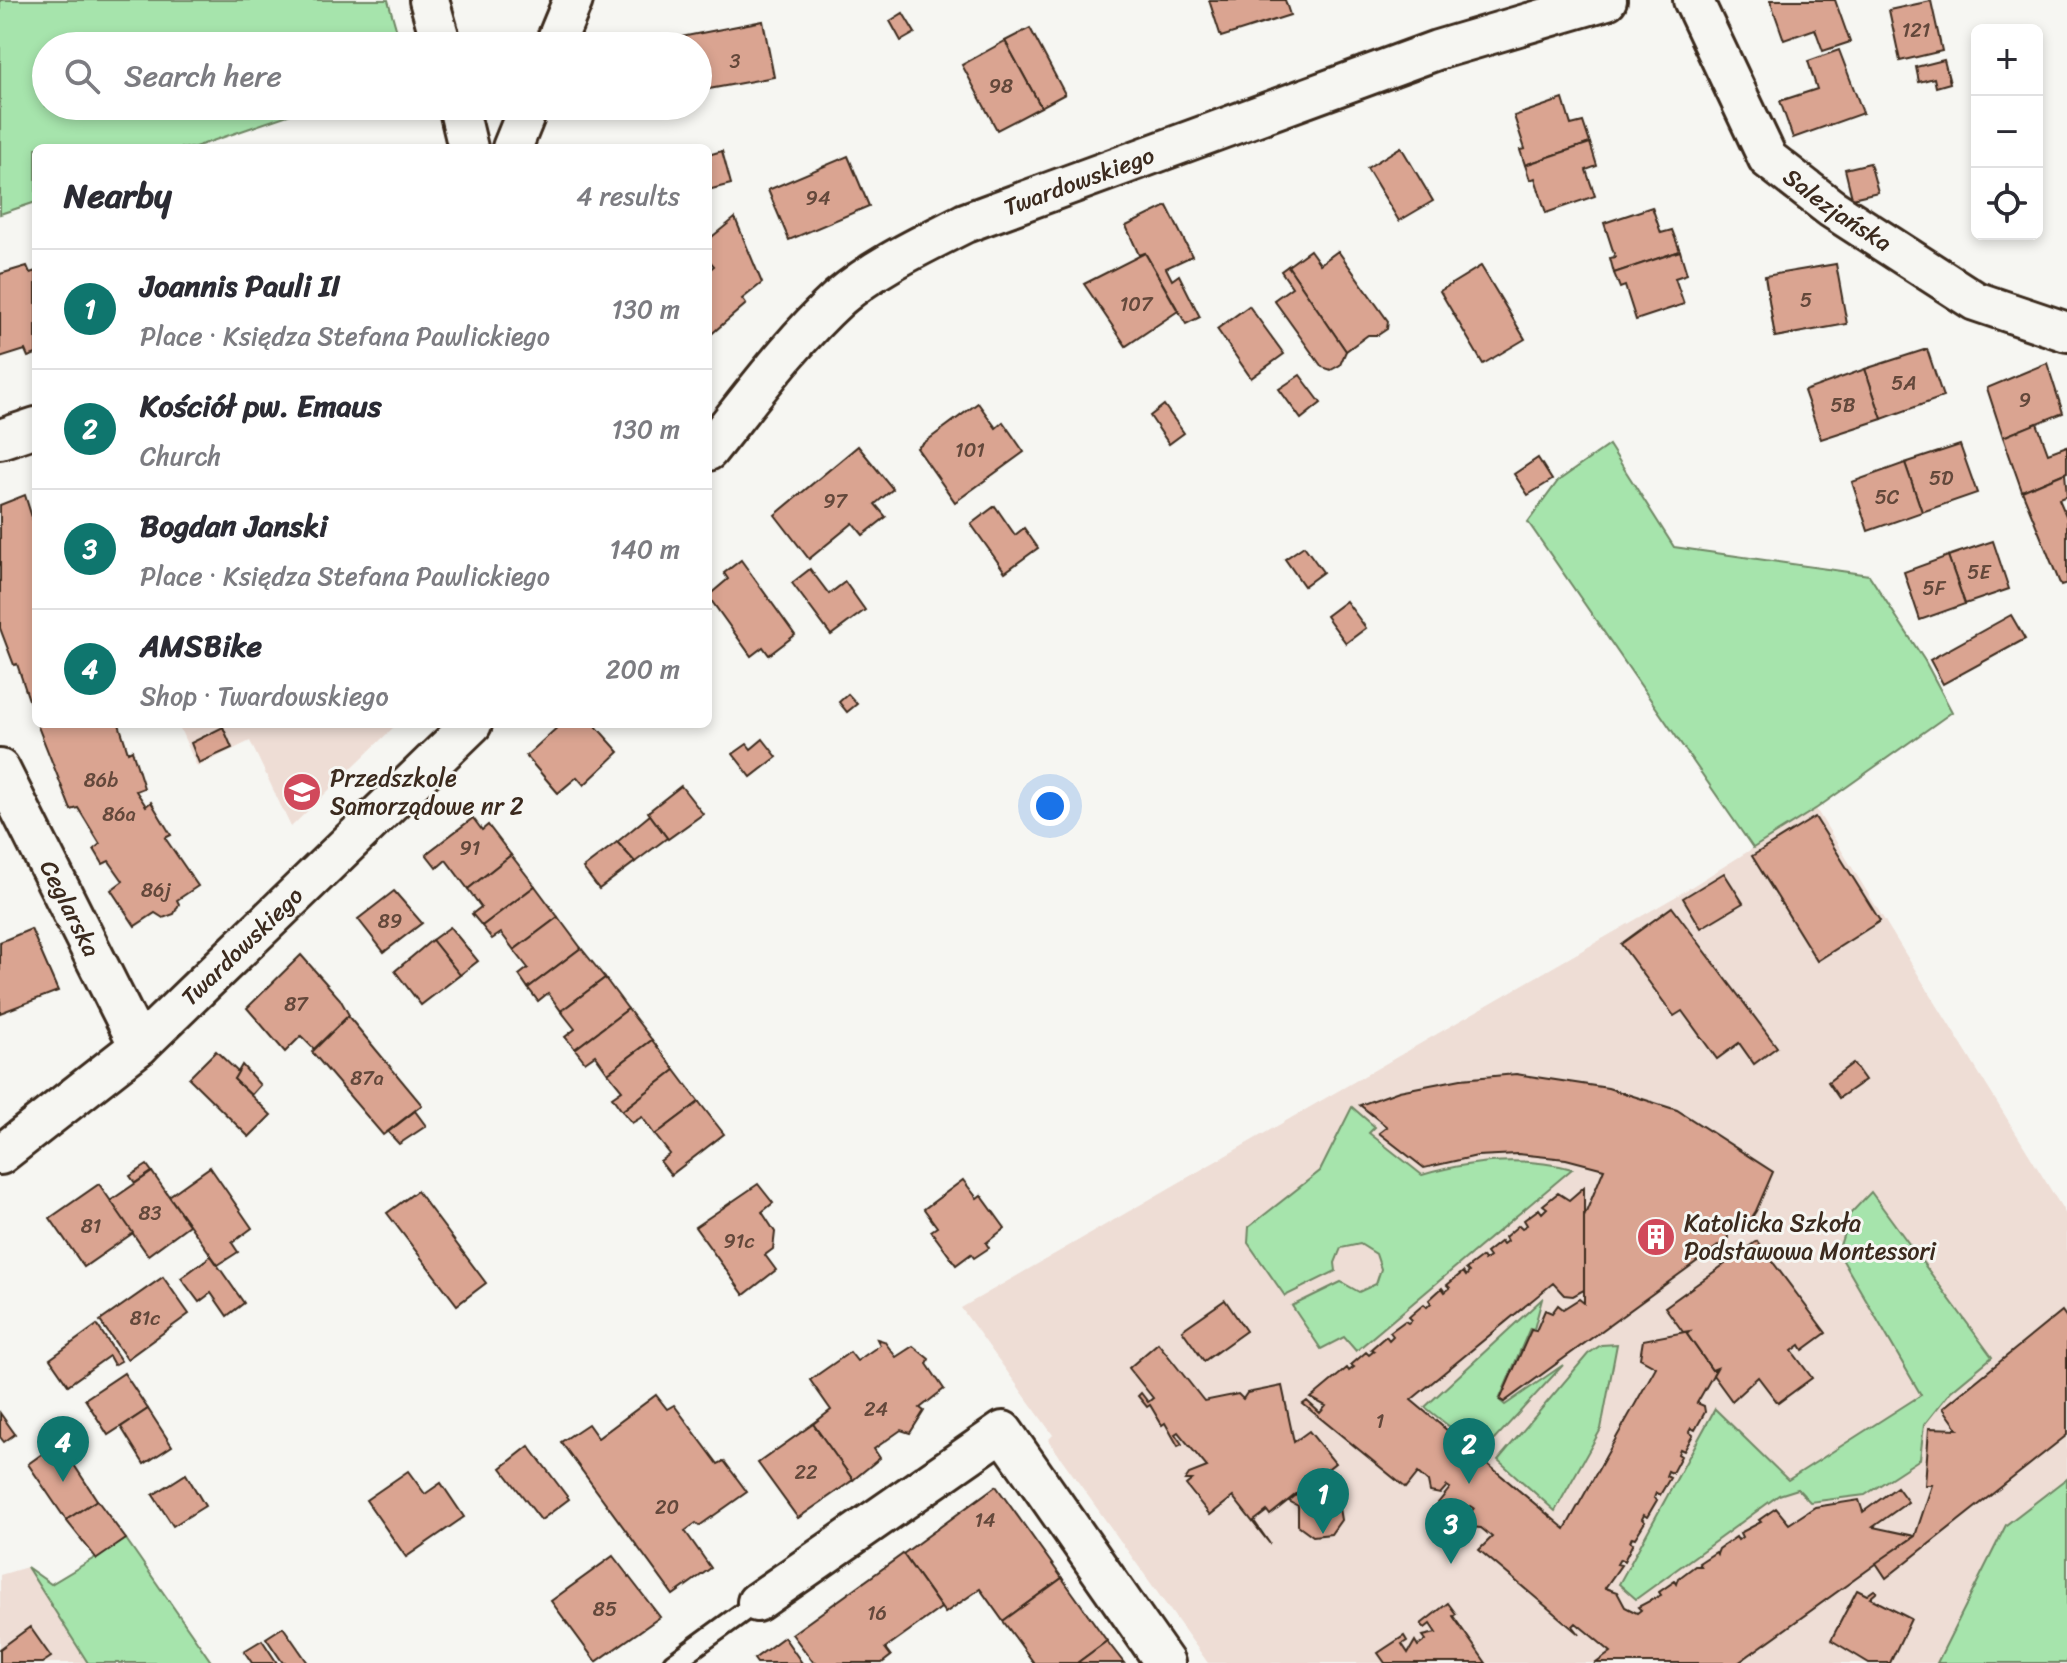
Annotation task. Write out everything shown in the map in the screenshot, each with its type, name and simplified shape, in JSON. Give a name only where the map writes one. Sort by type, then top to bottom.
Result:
[{"type":"street","points":[[429,0],[438,32]]},
{"type":"street","points":[[560,32],[573,0]]},
{"type":"street","name":"Twardowskiego","points":[[712,446],[786,355],[840,297],[890,263],[952,230],[1032,196],[1403,62],[1528,13],[1607,0]]},
{"type":"street","name":"Salezjańska","points":[[1693,0],[1768,159],[1831,208],[1975,301],[2067,332]]},
{"type":"street","points":[[461,120],[467,144]]},
{"type":"street","points":[[514,144],[523,120]]},
{"type":"street","points":[[0,439],[32,428]]},
{"type":"street","name":"Twardowskiego","points":[[0,1155],[139,1046],[468,728]]},
{"type":"street","name":"Ceglarska","points":[[0,769],[139,1046]]},
{"type":"street","points":[[757,1602],[1003,1431],[1165,1663]]},
{"type":"lane","points":[[673,1663],[757,1602]]},
{"type":"shaded area","name":"Przedszkole Samorządowe nr 2","points":[[180,728],[393,728],[291,827],[250,741],[197,767]]},
{"type":"shaded area","points":[[1816,809],[2067,1216],[2067,1663],[1208,1663],[1048,1440],[1053,1435],[961,1308],[1675,897]]},
{"type":"shaded area","points":[[27,1567],[88,1663],[0,1663],[0,1575]]},
{"type":"green space","points":[[0,0],[388,0],[397,32],[32,32],[32,120],[273,120],[204,144],[32,144],[32,203],[0,214]]},
{"type":"green space","points":[[1609,445],[1674,547],[1869,575],[1925,661],[1952,712],[1817,808],[1753,848],[1528,522],[1558,481]]},
{"type":"green space","points":[[1352,1107],[1375,1127],[1369,1133],[1422,1175],[1459,1166],[1516,1161],[1572,1169],[1356,1351],[1344,1337],[1321,1349],[1292,1306],[1341,1282],[1359,1292],[1376,1284],[1381,1269],[1376,1254],[1360,1244],[1341,1248],[1335,1263],[1336,1271],[1285,1296],[1248,1243],[1249,1227],[1320,1171]]},
{"type":"green space","points":[[1871,1192],[1992,1357],[1951,1391],[1924,1425],[1920,1459],[1865,1495],[1810,1502],[1798,1489],[1779,1495],[1636,1599],[1619,1584],[1715,1409],[1788,1480],[1921,1395],[1838,1252],[1850,1214]]},
{"type":"green space","points":[[1542,1299],[1534,1329],[1530,1328],[1499,1400],[1505,1405],[1563,1365],[1482,1453],[1425,1407]]},
{"type":"green space","points":[[1617,1344],[1601,1429],[1555,1511],[1498,1460],[1588,1354],[1601,1345]]},
{"type":"green space","points":[[2067,1478],[2067,1663],[1937,1663],[2006,1525]]},
{"type":"green space","points":[[126,1539],[212,1663],[88,1663],[27,1567],[51,1584]]},
{"type":"building","points":[[1209,0],[1285,0],[1290,15],[1221,37]]},
{"type":"building","points":[[1770,0],[1835,0],[1850,42],[1823,51],[1815,29],[1784,40]]},
{"type":"building","points":[[1931,1],[1942,51],[1900,61],[1889,10]]},
{"type":"building","points":[[903,13],[915,33],[901,41],[890,21]]},
{"type":"building","points":[[763,21],[774,77],[712,88],[712,32],[707,32]]},
{"type":"building","points":[[1030,28],[1065,94],[1041,107],[1005,41]]},
{"type":"building","points":[[1005,41],[1041,107],[997,130],[962,65]]},
{"type":"building","points":[[1839,50],[1863,113],[1793,138],[1780,101],[1817,89],[1808,61]]},
{"type":"building","points":[[1944,60],[1950,83],[1936,87],[1934,78],[1919,82],[1916,67]]},
{"type":"building","points":[[1563,99],[1571,125],[1583,122],[1590,143],[1525,165],[1520,150],[1525,149],[1514,116]]},
{"type":"building","points":[[1590,143],[1597,166],[1586,170],[1595,196],[1546,213],[1535,178],[1530,180],[1525,165]]},
{"type":"building","points":[[1401,147],[1433,201],[1399,221],[1367,168]]},
{"type":"building","points":[[722,151],[731,184],[712,189],[712,154]]},
{"type":"building","points":[[848,156],[869,206],[789,240],[768,190]]},
{"type":"building","points":[[1870,163],[1878,192],[1852,198],[1845,169]]},
{"type":"building","points":[[1167,206],[1192,256],[1166,268],[1172,280],[1179,275],[1200,317],[1186,324],[1145,253],[1139,255],[1126,226]]},
{"type":"building","points":[[1652,207],[1661,233],[1672,230],[1680,251],[1614,273],[1610,258],[1615,257],[1604,223]]},
{"type":"building","points":[[735,218],[762,283],[742,299],[746,304],[712,334],[714,266],[712,237]]},
{"type":"building","points":[[1310,250],[1320,264],[1338,251],[1388,321],[1387,329],[1378,335],[1368,335],[1346,351],[1288,266]]},
{"type":"building","points":[[1680,251],[1687,274],[1675,278],[1684,304],[1636,320],[1625,286],[1620,288],[1614,273]]},
{"type":"building","points":[[1145,253],[1178,311],[1126,346],[1084,284]]},
{"type":"building","points":[[1836,264],[1847,324],[1775,337],[1765,276]]},
{"type":"building","points":[[27,266],[32,272],[32,356],[28,357],[25,350],[0,358],[0,274]]},
{"type":"building","points":[[1288,266],[1346,351],[1340,365],[1331,370],[1322,367],[1274,300],[1292,287],[1281,271]]},
{"type":"building","points":[[1481,266],[1525,339],[1483,364],[1440,291]]},
{"type":"building","points":[[1249,306],[1284,354],[1251,378],[1217,329]]},
{"type":"building","points":[[1927,349],[1943,397],[1882,419],[1865,369]]},
{"type":"building","points":[[2047,363],[2063,413],[2003,437],[1987,388]]},
{"type":"building","points":[[1865,369],[1882,419],[1821,439],[1804,391]]},
{"type":"building","points":[[1300,375],[1321,403],[1301,419],[1279,389]]},
{"type":"building","points":[[978,403],[996,428],[1003,422],[1024,452],[955,502],[917,448]]},
{"type":"building","points":[[1164,405],[1184,433],[1169,444],[1150,416]]},
{"type":"building","points":[[2037,423],[2048,453],[2067,446],[2067,472],[2022,491],[2003,437]]},
{"type":"building","points":[[1960,445],[1977,493],[1922,512],[1905,463]]},
{"type":"building","points":[[858,446],[893,489],[875,504],[886,517],[863,535],[853,523],[809,559],[775,515]]},
{"type":"building","points":[[1538,458],[1552,480],[1528,495],[1514,474]]},
{"type":"building","points":[[1905,463],[1922,512],[1868,531],[1852,482]]},
{"type":"building","points":[[2065,473],[2067,496],[2059,499],[2067,518],[2067,584],[2061,586],[2022,491]]},
{"type":"building","points":[[25,495],[32,517],[32,709],[17,664],[14,665],[0,628],[0,505]]},
{"type":"building","points":[[995,506],[1015,535],[1024,528],[1038,548],[1005,572],[971,524]]},
{"type":"building","points":[[1993,541],[2009,589],[1965,604],[1948,556]]},
{"type":"building","points":[[1304,546],[1323,572],[1304,586],[1285,559]]},
{"type":"building","points":[[1948,556],[1965,604],[1920,620],[1904,572]]},
{"type":"building","points":[[741,560],[795,635],[769,655],[763,647],[751,656],[712,602],[712,593],[728,579],[724,573]]},
{"type":"building","points":[[810,569],[829,594],[845,582],[865,610],[831,635],[792,583]]},
{"type":"building","points":[[1346,601],[1366,628],[1346,643],[1326,616]]},
{"type":"building","points":[[2011,615],[2025,639],[1943,684],[1930,660]]},
{"type":"building","points":[[848,694],[857,704],[847,712],[839,702]]},
{"type":"building","points":[[39,728],[120,728],[128,752],[132,750],[144,788],[136,791],[146,806],[151,802],[171,835],[165,838],[198,886],[177,900],[179,904],[174,914],[163,918],[155,913],[135,926],[111,890],[123,881],[109,861],[103,864],[94,849],[100,844],[78,808],[71,810]]},
{"type":"building","points":[[223,728],[232,748],[199,763],[191,743]]},
{"type":"building","points":[[557,728],[598,728],[619,752],[584,785],[577,777],[558,793],[526,756]]},
{"type":"building","points":[[763,739],[777,757],[751,777],[733,754],[747,744],[751,749]]},
{"type":"building","points":[[681,786],[703,814],[668,839],[648,812]]},
{"type":"building","points":[[650,815],[667,838],[635,862],[617,842]]},
{"type":"building","points":[[1815,817],[1880,921],[1817,961],[1752,856]]},
{"type":"building","points":[[473,818],[482,830],[488,825],[511,855],[468,889],[446,860],[437,868],[426,854]]},
{"type":"building","points":[[617,842],[635,862],[599,889],[583,868]]},
{"type":"building","points":[[511,855],[535,886],[482,926],[472,914],[481,907],[468,889]]},
{"type":"building","points":[[1724,873],[1743,903],[1701,928],[1683,898]]},
{"type":"building","points":[[535,886],[558,917],[514,950],[501,933],[492,939],[482,926]]},
{"type":"building","points":[[394,891],[422,923],[384,952],[358,919]]},
{"type":"building","points":[[1672,907],[1777,1047],[1754,1064],[1739,1043],[1717,1059],[1682,1011],[1674,1016],[1621,944]]},
{"type":"building","points":[[558,917],[581,948],[528,988],[519,975],[528,968],[514,950]]},
{"type":"building","points":[[450,927],[478,961],[460,975],[432,940]]},
{"type":"building","points":[[31,929],[58,991],[0,1013],[0,942]]},
{"type":"building","points":[[432,940],[460,975],[421,1005],[395,971]]},
{"type":"building","points":[[581,948],[605,978],[561,1011],[548,993],[538,1001],[528,988]]},
{"type":"building","points":[[301,955],[340,999],[349,1015],[314,1049],[301,1036],[285,1052],[247,1008]]},
{"type":"building","points":[[605,978],[628,1009],[575,1049],[565,1037],[575,1029],[561,1011]]},
{"type":"building","points":[[628,1009],[652,1040],[608,1073],[595,1055],[585,1062],[575,1049]]},
{"type":"building","points":[[348,1016],[422,1105],[383,1135],[312,1052]]},
{"type":"building","points":[[652,1040],[675,1070],[622,1111],[612,1097],[622,1090],[608,1073]]},
{"type":"building","points":[[216,1051],[239,1073],[234,1079],[271,1115],[249,1137],[189,1078]]},
{"type":"building","points":[[1853,1063],[1865,1080],[1839,1098],[1828,1082]]},
{"type":"building","points":[[242,1065],[260,1085],[251,1095],[234,1079]]},
{"type":"building","points":[[675,1070],[699,1102],[655,1135],[642,1117],[632,1123],[622,1111]]},
{"type":"building","name":"Katolicka Szkoła Podstawowa Montessori","points":[[1516,1074],[1608,1088],[1677,1110],[1773,1172],[1749,1222],[1727,1235],[1729,1238],[1504,1402],[1500,1400],[1531,1330],[1536,1331],[1545,1310],[1552,1313],[1558,1305],[1563,1309],[1579,1299],[1584,1303],[1584,1217],[1604,1169],[1566,1159],[1518,1154],[1477,1156],[1424,1168],[1379,1133],[1387,1127],[1360,1105],[1399,1091],[1461,1079]]},
{"type":"building","points":[[699,1102],[724,1134],[671,1175],[660,1161],[670,1154],[655,1135]]},
{"type":"building","points":[[415,1111],[426,1126],[399,1144],[388,1132]]},
{"type":"building","points":[[147,1165],[152,1172],[135,1183],[130,1176]]},
{"type":"building","points":[[210,1167],[252,1228],[232,1243],[238,1252],[218,1265],[169,1196]]},
{"type":"building","points":[[152,1172],[189,1225],[148,1255],[110,1201]]},
{"type":"building","points":[[963,1180],[977,1198],[981,1195],[1005,1228],[986,1243],[989,1248],[974,1258],[971,1254],[956,1265],[931,1231],[937,1227],[924,1209]]},
{"type":"building","points":[[99,1184],[133,1233],[84,1267],[50,1218]]},
{"type":"building","points":[[758,1184],[773,1203],[762,1212],[775,1232],[773,1249],[765,1255],[776,1270],[744,1295],[695,1227]]},
{"type":"building","points":[[1584,1187],[1584,1290],[1573,1296],[1564,1295],[1553,1283],[1411,1400],[1565,1529],[1656,1367],[1640,1358],[1643,1340],[1690,1331],[1687,1334],[1712,1370],[1717,1368],[1697,1403],[1704,1406],[1705,1412],[1695,1430],[1691,1428],[1689,1432],[1693,1435],[1684,1451],[1680,1449],[1678,1454],[1681,1456],[1672,1473],[1668,1471],[1666,1476],[1670,1478],[1660,1495],[1656,1493],[1654,1498],[1657,1500],[1647,1517],[1644,1515],[1642,1519],[1645,1522],[1635,1538],[1632,1537],[1630,1542],[1633,1543],[1624,1561],[1620,1559],[1617,1564],[1621,1565],[1605,1588],[1617,1592],[1625,1607],[1637,1613],[1641,1610],[1638,1607],[1661,1595],[1659,1592],[1675,1581],[1677,1584],[1679,1578],[1695,1566],[1701,1566],[1699,1563],[1717,1554],[1736,1537],[1738,1540],[1742,1537],[1740,1533],[1761,1522],[1759,1520],[1776,1508],[1789,1524],[1815,1507],[1859,1500],[1863,1512],[1897,1487],[1908,1502],[1873,1527],[1915,1536],[1738,1663],[1596,1663],[1611,1652],[1576,1623],[1573,1626],[1580,1635],[1479,1550],[1492,1537],[1481,1528],[1470,1527],[1468,1516],[1474,1508],[1471,1506],[1459,1520],[1438,1503],[1450,1488],[1447,1486],[1440,1494],[1430,1492],[1428,1482],[1418,1473],[1406,1488],[1303,1404],[1307,1401],[1320,1413],[1326,1406],[1311,1398],[1347,1368],[1349,1371],[1354,1367],[1351,1365],[1366,1352],[1369,1355],[1374,1351],[1371,1349],[1386,1336],[1389,1340],[1393,1336],[1390,1332],[1405,1321],[1408,1323],[1412,1320],[1409,1317],[1424,1304],[1427,1307],[1431,1303],[1429,1300],[1442,1288],[1445,1292],[1450,1288],[1447,1285],[1463,1272],[1466,1276],[1469,1272],[1466,1269],[1482,1257],[1484,1261],[1489,1257],[1486,1253],[1501,1241],[1503,1244],[1507,1241],[1505,1237],[1519,1225],[1522,1228],[1527,1225],[1524,1220],[1539,1209],[1542,1213],[1547,1208],[1543,1205],[1558,1193],[1569,1200]]},
{"type":"building","points":[[417,1191],[486,1283],[457,1305],[387,1213]]},
{"type":"building","points":[[1757,1241],[1826,1333],[1803,1350],[1800,1345],[1792,1351],[1812,1378],[1778,1403],[1758,1377],[1732,1401],[1713,1375],[1717,1368],[1712,1370],[1687,1334],[1690,1331],[1683,1332],[1665,1307]]},
{"type":"building","points":[[211,1256],[244,1303],[227,1316],[211,1293],[199,1302],[181,1278]]},
{"type":"building","points":[[163,1277],[189,1314],[127,1359],[100,1321]]},
{"type":"building","points":[[1225,1300],[1246,1331],[1204,1361],[1182,1330]]},
{"type":"building","points":[[2062,1311],[2067,1318],[2067,1435],[1886,1578],[1876,1563],[1915,1536],[1932,1485],[1925,1485],[1929,1428],[1958,1429],[1943,1408]]},
{"type":"building","points":[[97,1325],[121,1361],[114,1365],[109,1356],[68,1385],[50,1359]]},
{"type":"building","points":[[877,1339],[884,1341],[896,1357],[913,1346],[929,1359],[927,1364],[944,1389],[920,1408],[924,1411],[910,1433],[901,1430],[874,1449],[880,1458],[853,1480],[813,1424],[831,1410],[810,1380],[850,1352],[857,1361],[880,1345]]},
{"type":"building","points":[[1158,1343],[1204,1401],[1238,1394],[1243,1399],[1247,1393],[1282,1386],[1294,1442],[1309,1431],[1335,1463],[1270,1515],[1267,1511],[1254,1521],[1270,1544],[1233,1497],[1210,1515],[1186,1485],[1192,1480],[1185,1480],[1189,1474],[1207,1467],[1178,1432],[1175,1434],[1182,1444],[1178,1446],[1165,1423],[1162,1425],[1150,1405],[1147,1407],[1138,1396],[1141,1393],[1148,1402],[1153,1398],[1129,1368]]},
{"type":"building","points":[[124,1373],[148,1409],[108,1435],[85,1399]]},
{"type":"building","points":[[656,1395],[667,1409],[674,1405],[718,1464],[724,1461],[747,1492],[699,1526],[696,1523],[685,1531],[711,1568],[673,1595],[561,1442],[588,1424],[598,1438]]},
{"type":"building","points":[[148,1409],[172,1446],[144,1464],[121,1427]]},
{"type":"building","points":[[0,1413],[15,1434],[4,1442],[0,1437]]},
{"type":"building","points":[[813,1424],[853,1480],[798,1518],[758,1463]]},
{"type":"building","points":[[59,1442],[97,1500],[66,1520],[28,1464]]},
{"type":"building","points":[[529,1446],[569,1499],[541,1520],[501,1468]]},
{"type":"building","points":[[408,1471],[425,1494],[441,1483],[464,1517],[406,1557],[366,1500]]},
{"type":"building","points":[[186,1474],[205,1506],[173,1526],[153,1495]]},
{"type":"building","points":[[996,1486],[1062,1578],[1003,1621],[980,1589],[945,1613],[903,1554]]},
{"type":"building","points":[[1300,1492],[1305,1496],[1324,1492],[1338,1502],[1341,1520],[1331,1534],[1313,1536],[1298,1525],[1298,1506],[1289,1501]]},
{"type":"building","points":[[97,1500],[126,1539],[97,1559],[66,1520]]},
{"type":"building","points":[[903,1554],[941,1608],[885,1648],[891,1656],[882,1663],[814,1663],[792,1634]]},
{"type":"building","points":[[613,1556],[660,1617],[596,1662],[551,1601]]},
{"type":"building","points":[[1062,1578],[1107,1641],[1077,1663],[1034,1663],[1003,1621]]},
{"type":"building","points":[[1857,1590],[1867,1595],[1874,1590],[1877,1592],[1870,1598],[1911,1619],[1890,1663],[1869,1663],[1831,1640]]},
{"type":"building","points":[[1448,1603],[1456,1614],[1453,1616],[1486,1663],[1385,1663],[1378,1653],[1404,1636],[1407,1641],[1402,1644],[1408,1653],[1415,1641],[1418,1646],[1426,1640],[1423,1636],[1436,1633],[1430,1624],[1425,1628],[1421,1624]]},
{"type":"building","points":[[30,1627],[51,1657],[42,1663],[0,1663],[0,1649]]},
{"type":"building","points":[[283,1627],[308,1663],[283,1663],[266,1638]]},
{"type":"building","points":[[784,1637],[802,1663],[757,1663],[754,1659]]},
{"type":"building","points":[[262,1640],[277,1663],[252,1663],[244,1651]]},
{"type":"building","points":[[1107,1641],[1124,1663],[1077,1663]]},
{"type":"place","name":"Przedszkole Samorządowe nr 2","points":[[302,792]]},
{"type":"place","name":"Katolicka Szkoła Podstawowa Montessori","points":[[1656,1237]]},
{"type":"place","name":"AMSBike","points":[[63,1482]]},
{"type":"place","name":"Kościół pw. Emaus","points":[[1469,1484]]},
{"type":"place","name":"Joannis Pauli II","points":[[1323,1534]]},
{"type":"place","name":"Bogdan Janski","points":[[1451,1564]]}]
